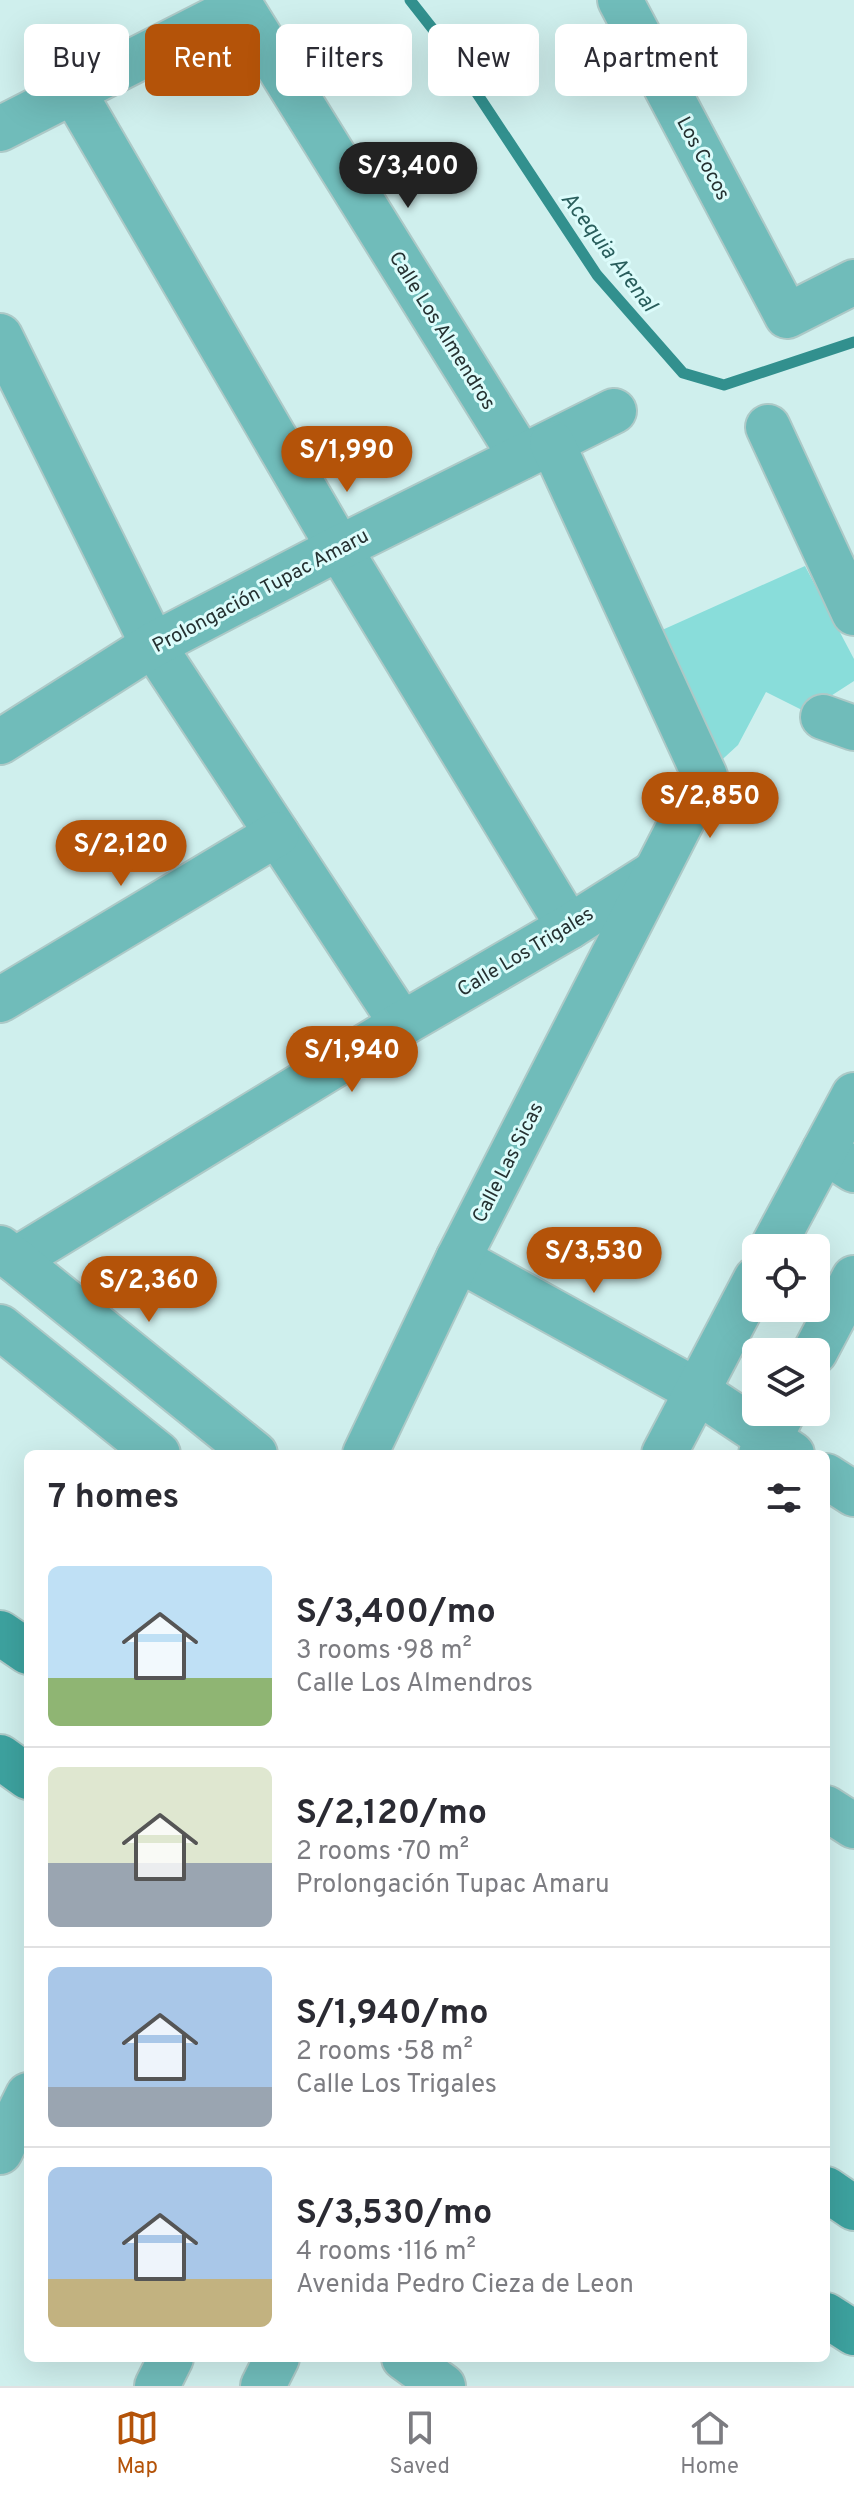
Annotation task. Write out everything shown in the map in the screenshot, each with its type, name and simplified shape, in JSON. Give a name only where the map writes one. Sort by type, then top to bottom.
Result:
[{"type":"main road","points":[[0,1633],[24,1649]]},
{"type":"main road","points":[[0,1757],[24,1774]]},
{"type":"main road","points":[[830,2192],[854,2208]]},
{"type":"main road","points":[[830,2318],[854,2333]]},
{"type":"street","name":"Los Cocos","points":[[620,0],[787,316],[854,282]]},
{"type":"street","points":[[129,61],[239,3]]},
{"type":"street","name":"Calle Los Almendros","points":[[239,3],[536,450],[705,776],[655,873]]},
{"type":"street","points":[[0,129],[63,96]]},
{"type":"street","points":[[76,96],[339,548],[569,927]]},
{"type":"street","points":[[0,336],[153,645],[402,1024]]},
{"type":"street","name":"Prolongación Tupac Amaru","points":[[0,742],[153,645],[614,411]]},
{"type":"street","points":[[768,427],[854,613]]},
{"type":"street","points":[[0,1000],[277,834]]},
{"type":"street","name":"Calle Los Trigales","points":[[7,1254],[569,927],[655,873]]},
{"type":"street","name":"Calle Las Sicas","points":[[367,1450],[458,1259],[655,873]]},
{"type":"street","points":[[783,1234],[839,1160],[854,1095]]},
{"type":"street","points":[[7,1254],[250,1450]]},
{"type":"street","points":[[458,1259],[697,1391],[776,1440]]},
{"type":"street","points":[[822,1338],[854,1278]]},
{"type":"street","points":[[666,1450],[742,1306]]},
{"type":"street","points":[[0,1327],[153,1450]]},
{"type":"street","points":[[830,1479],[854,1494]]},
{"type":"street","points":[[830,1811],[854,1826]]},
{"type":"street","points":[[0,2069],[24,2089]]},
{"type":"street","points":[[0,2152],[24,2101]]},
{"type":"street","points":[[157,2386],[169,2362]]},
{"type":"street","points":[[263,2386],[275,2362]]},
{"type":"street","points":[[410,2362],[443,2386]]},
{"type":"shaded area","points":[[805,566],[854,659],[854,681],[806,712],[766,692],[738,745],[713,768],[651,635]]},
{"type":"waterway","name":"Acequia Arenal","points":[[410,0],[443,42],[597,275],[683,373],[724,385],[854,342]]}]
